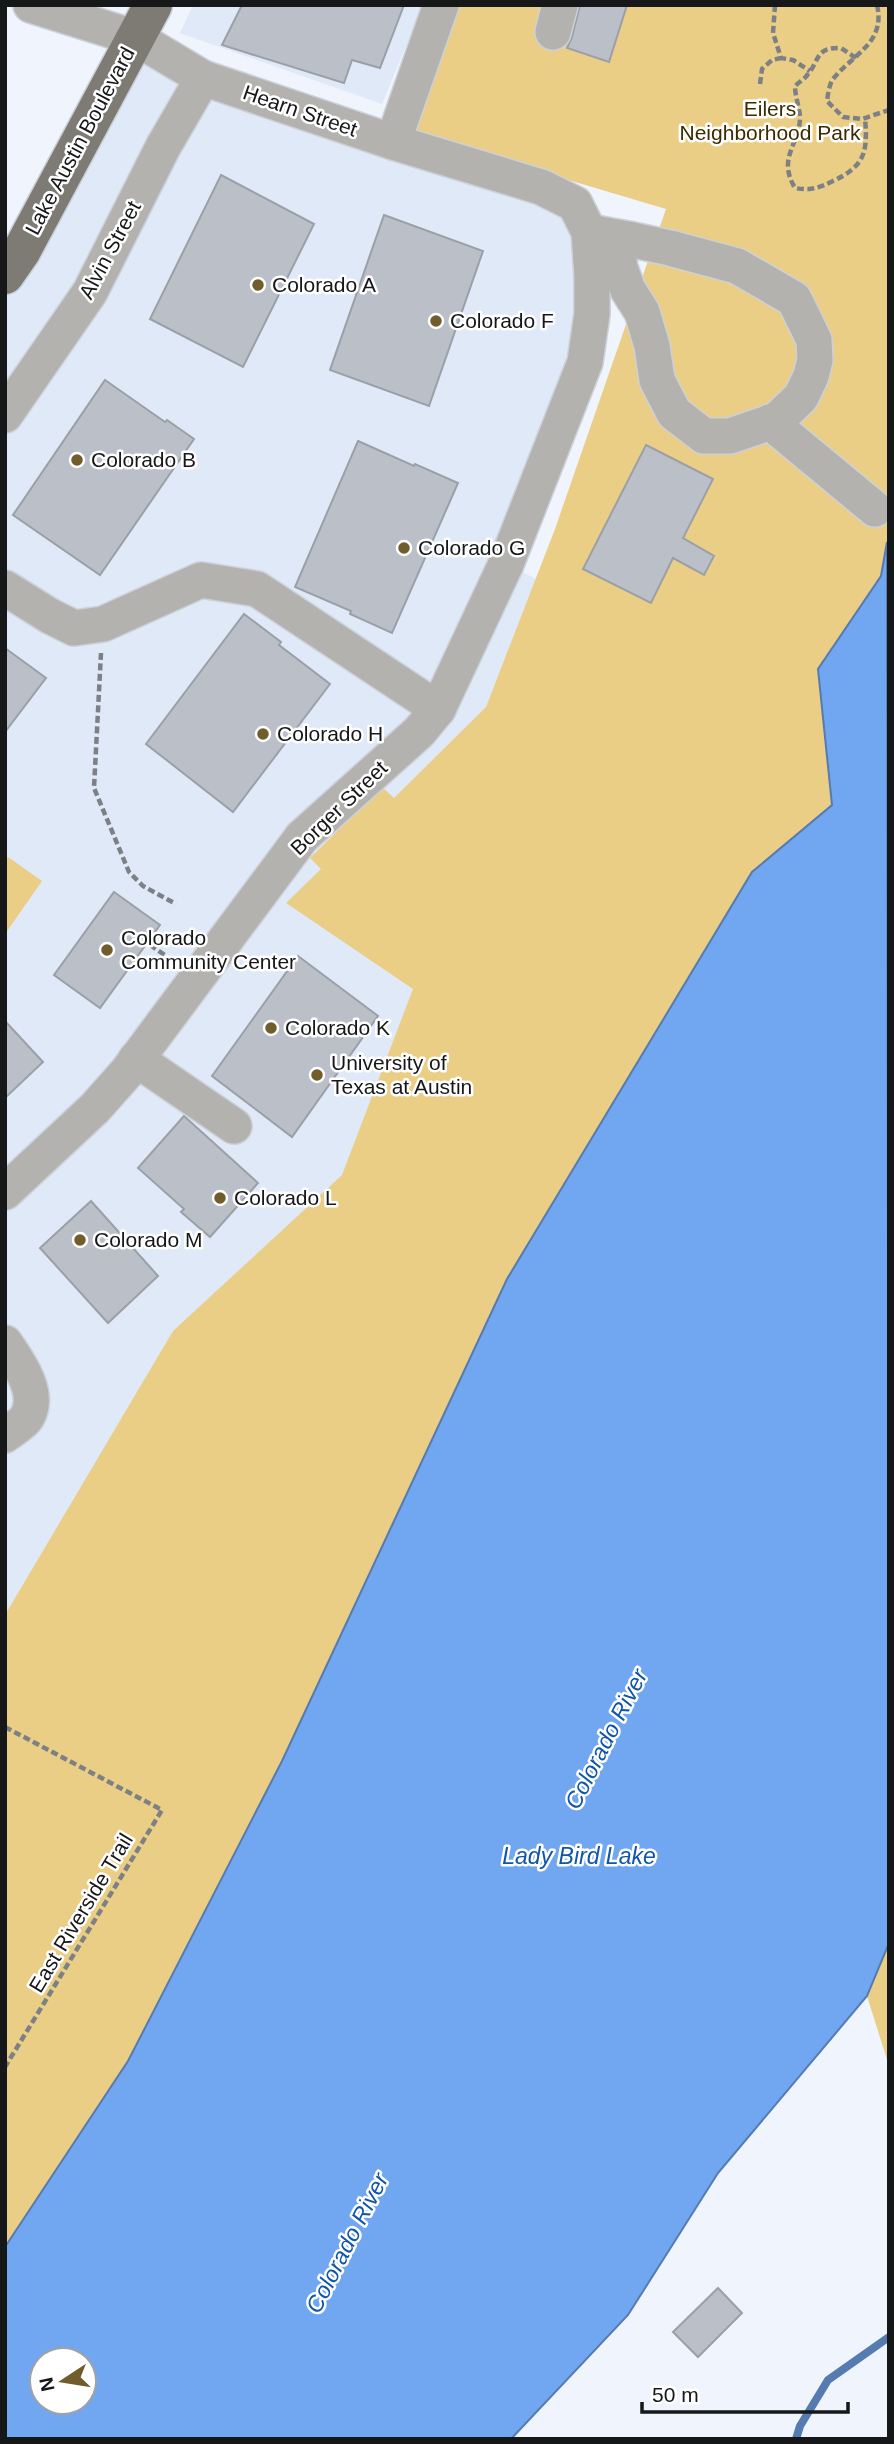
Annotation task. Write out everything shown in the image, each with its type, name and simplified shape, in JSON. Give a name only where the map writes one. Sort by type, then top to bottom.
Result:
[{"type":"main road","name":"Lake Austin Boulevard","points":[[5,275],[144,22]]},
{"type":"street","name":"Hearn Street","points":[[31,5],[144,22],[203,78],[393,142],[541,187],[593,224],[737,266],[794,299],[814,340],[816,360],[801,397],[777,420],[730,436],[704,436],[674,413],[657,380],[652,346],[642,312],[628,290],[620,268],[593,224]]},
{"type":"street","points":[[393,142],[441,5]]},
{"type":"street","name":"Alvin Street","points":[[5,415],[90,292],[163,147],[203,78]]},
{"type":"street","name":"Borger Street","points":[[5,1192],[95,1108],[136,1059],[302,837],[419,732],[438,709],[506,564],[585,362],[592,314],[593,224]]},
{"type":"street","points":[[770,422],[875,509]]},
{"type":"street","points":[[5,588],[74,628],[103,624],[201,580],[257,589],[438,709]]},
{"type":"street","points":[[136,1059],[234,1126]]},
{"type":"street","points":[[5,1343],[20,1365],[32,1395],[27,1417],[5,1435]]},
{"type":"path","points":[[775,5],[773,33],[781,58]]},
{"type":"path","points":[[877,5],[880,18],[875,37],[831,81],[827,101],[843,117],[865,118],[889,110]]},
{"type":"path","points":[[856,58],[841,48],[832,48],[819,55],[810,71],[795,86],[800,119],[788,158],[793,185],[810,190],[851,172],[864,154],[867,141],[865,118]]},
{"type":"path","points":[[760,85],[762,69],[772,60],[793,60],[810,71]]},
{"type":"path","points":[[103,624],[94,788],[129,872],[143,886],[176,904]]},
{"type":"path","points":[[150,945],[166,956]]},
{"type":"path","name":"East Riverside Trail","points":[[5,1727],[162,1810],[5,2067]]},
{"type":"shaded area","points":[[193,5],[423,5],[382,104],[180,33]]},
{"type":"shaded area","name":"University of Texas at Austin","points":[[136,38],[575,204],[592,314],[506,564],[824,722],[752,872],[507,1279],[282,1761],[128,2061],[5,2247],[5,275]]},
{"type":"green space","name":"Eilers Neighborhood Park","points":[[449,5],[889,5],[889,540],[881,576],[818,669],[832,805],[752,872],[507,1279],[282,1761],[128,2061],[5,2250],[5,1615],[173,1331],[342,1175],[413,989],[286,903],[321,869],[310,858],[382,787],[394,798],[486,707],[555,529],[666,209],[407,132]]},
{"type":"green space","points":[[8,857],[42,881],[5,934],[5,862]]},
{"type":"green space","points":[[889,1943],[889,2066],[867,1996]]},
{"type":"water","name":"Lady Bird Lake","points":[[887,542],[889,1943],[867,1996],[718,2173],[628,2315],[511,2439],[5,2439],[5,2247],[128,2061],[282,1761],[507,1279],[752,872],[832,805],[818,669],[881,576]]},
{"type":"building","points":[[242,5],[404,5],[380,68],[352,60],[344,83],[222,45]]},
{"type":"building","points":[[580,5],[627,5],[609,62],[567,48]]},
{"type":"building","points":[[221,175],[314,224],[243,367],[150,319]]},
{"type":"building","points":[[384,215],[483,251],[429,406],[330,370]]},
{"type":"building","points":[[105,380],[194,439],[100,575],[13,515]]},
{"type":"building","points":[[358,441],[458,483],[392,633],[350,614],[351,611],[295,587]]},
{"type":"building","points":[[646,445],[713,479],[683,538],[714,556],[704,575],[673,558],[651,603],[583,569]]},
{"type":"building","points":[[244,614],[330,684],[233,812],[146,744]]},
{"type":"building","points":[[5,648],[46,678],[5,732]]},
{"type":"building","name":"Colorado Community Center","points":[[114,892],[160,925],[100,1008],[54,975]]},
{"type":"building","points":[[298,956],[378,1016],[292,1137],[212,1076]]},
{"type":"building","points":[[5,1021],[43,1062],[5,1098]]},
{"type":"building","points":[[184,1116],[258,1183],[210,1237],[181,1212],[184,1209],[138,1168]]},
{"type":"building","points":[[91,1201],[158,1276],[108,1323],[40,1248]]},
{"type":"building","points":[[718,2288],[742,2313],[698,2357],[673,2332]]},
{"type":"waterway","points":[[796,2439],[800,2426],[828,2380],[889,2337]]},
{"type":"place","name":"Colorado A","points":[[258,285]]},
{"type":"place","name":"Colorado F","points":[[436,321]]},
{"type":"place","name":"Colorado B","points":[[77,460]]},
{"type":"place","name":"Colorado G","points":[[404,548]]},
{"type":"place","name":"Colorado H","points":[[263,734]]},
{"type":"place","name":"Colorado Community Center","points":[[107,950]]},
{"type":"place","name":"Colorado K","points":[[271,1028]]},
{"type":"place","name":"University of Texas at Austin","points":[[317,1075]]},
{"type":"place","name":"Colorado L","points":[[220,1198]]},
{"type":"place","name":"Colorado M","points":[[80,1240]]},
{"type":"water label","name":"Colorado River","points":[[606,1739]]},
{"type":"water label","name":"Colorado River","points":[[347,2243]]}]
